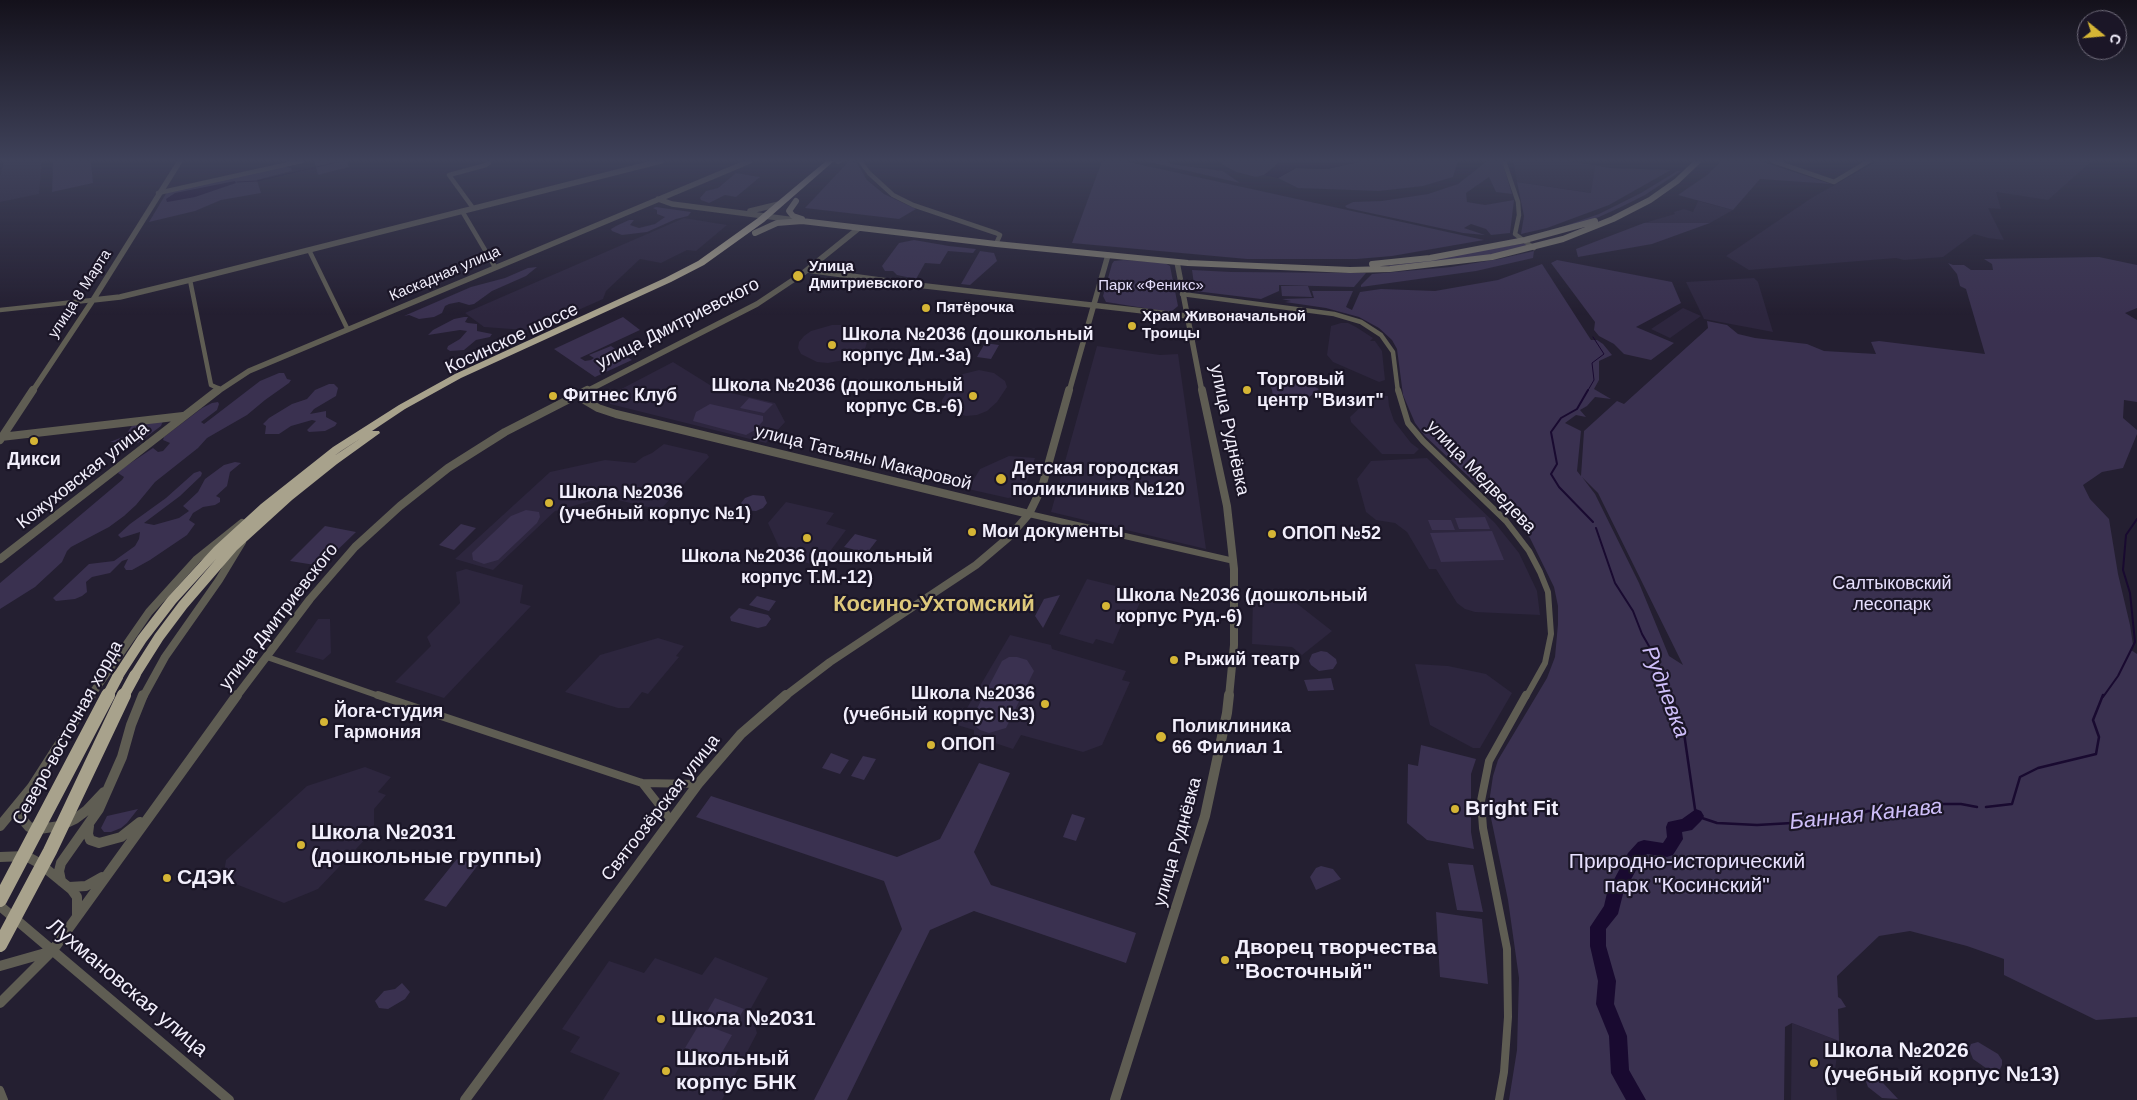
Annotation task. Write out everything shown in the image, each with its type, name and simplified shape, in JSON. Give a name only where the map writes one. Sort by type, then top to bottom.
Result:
[{"type":"highway","name":"Косинское шоссе","points":[[771,216],[774,212]]},
{"type":"highway","name":"Косинское шоссе","points":[[213,569],[288,498],[333,462],[415,407],[486,369],[691,275],[718,259],[777,212]]},
{"type":"highway","name":"Косинское шоссе","points":[[265,506],[337,449],[420,396],[489,361],[683,272],[754,229]]},
{"type":"highway","name":"Северо-восточная хорда","points":[[0,900],[118,676],[142,639],[176,594],[218,550],[265,506]]},
{"type":"highway","name":"Северо-восточная хорда","points":[[0,945],[50,851],[115,712],[135,675],[177,613],[213,569]]},
{"type":"main road","points":[[790,212],[803,220]]},
{"type":"main road","points":[[1305,268],[1346,267],[1430,258],[1525,240],[1604,218],[1616,212]]},
{"type":"main road","points":[[754,229],[777,223],[803,220],[996,244],[1178,262],[1305,268],[1390,269],[1492,257],[1534,248],[1563,240],[1626,212]]},
{"type":"street","name":"улица 8 Марта","points":[[1,438],[93,300],[146,212]]},
{"type":"street","points":[[0,310],[120,297],[457,212]]},
{"type":"street","points":[[463,212],[495,267]]},
{"type":"street","name":"Каскадная улица","points":[[185,416],[220,389],[267,362],[627,212]]},
{"type":"street","points":[[733,212],[751,217],[754,229]]},
{"type":"street","points":[[735,212],[803,220]]},
{"type":"street","points":[[935,212],[1000,235],[996,244]]},
{"type":"street","points":[[1519,212],[1515,234],[1534,248]]},
{"type":"street","name":"улица Дмитриевского","points":[[0,1003],[53,950],[115,862],[310,600],[355,547],[400,506],[434,478],[468,454],[576,395],[745,310],[807,270],[859,228]]},
{"type":"street","points":[[309,250],[347,328]]},
{"type":"street","name":"Святоозёрская улица","points":[[465,1100],[698,784],[742,734],[785,696],[830,662],[976,564],[1009,537],[1029,514],[1042,488],[1108,255]]},
{"type":"street","name":"улица Руднёвка","points":[[1115,1100],[1194,852],[1216,769],[1228,708],[1234,645],[1234,560],[1224,491],[1182,294],[1178,262]]},
{"type":"street","points":[[807,270],[843,276],[1187,316]]},
{"type":"street","points":[[190,280],[211,385],[220,389]]},
{"type":"street","name":"улица Медведева","points":[[1182,294],[1334,314],[1361,322],[1381,335],[1393,352],[1398,394],[1408,423],[1423,441],[1506,521],[1530,551],[1548,592],[1551,634],[1545,664],[1489,761],[1481,801],[1483,828],[1506,949],[1508,1017],[1504,1072],[1499,1100]]},
{"type":"street","name":"улица Татьяны Макаровой","points":[[576,395],[598,408],[616,414],[1194,553],[1234,560]]},
{"type":"street","points":[[1,438],[185,416]]},
{"type":"street","name":"Кожуховская улица","points":[[0,559],[185,416]]},
{"type":"street","points":[[0,826],[32,787],[122,649],[158,600],[197,559],[265,506]]},
{"type":"street","points":[[115,862],[103,875],[90,884],[79,888],[65,884],[59,872],[61,863],[90,823],[111,783],[122,757],[131,724],[145,691],[173,644],[219,580],[249,533]]},
{"type":"street","points":[[267,657],[642,783],[698,784]]},
{"type":"street","points":[[32,787],[23,811],[22,820],[34,828],[46,829],[60,826],[81,815],[93,805],[111,783]]},
{"type":"street","points":[[642,783],[671,820]]},
{"type":"street","points":[[0,819],[15,808]]},
{"type":"street","points":[[90,823],[88,834],[90,840],[99,843],[107,842],[127,834],[151,813]]},
{"type":"street","points":[[0,857],[19,855],[33,858],[65,884],[77,897],[77,916]]},
{"type":"street","name":"Лухмановская улица","points":[[0,906],[229,1100]]},
{"type":"street","points":[[0,966],[53,950]]},
{"type":"street","points":[[0,1090],[4,1100]]},
{"type":"shaded area","points":[[1674,212],[1729,212],[1710,223],[1644,223],[1675,214]]},
{"type":"shaded area","points":[[1790,212],[1990,212],[2004,240],[1974,234],[1943,257],[1904,260],[1896,258],[1749,270],[1726,256]]},
{"type":"shaded area","points":[[684,218],[727,225],[696,251],[687,250],[661,263],[640,259],[606,291],[603,299],[538,328],[525,330],[484,327],[465,313]]},
{"type":"shaded area","points":[[1754,278],[1758,282],[1773,332],[1704,319],[1686,282]]},
{"type":"shaded area","points":[[1683,308],[1701,316],[1670,338],[1651,329]]},
{"type":"shaded area","points":[[1348,323],[1373,338],[1370,341],[1375,341],[1382,351],[1385,380],[1379,382],[1333,362],[1327,355],[1331,326]]},
{"type":"shaded area","name":"Школа №2036 (дошкольный корпус Дм.-3а)","points":[[832,325],[843,325],[861,331],[866,336],[865,349],[850,359],[828,363],[817,362],[801,354],[798,348],[799,342],[804,336],[811,331]]},
{"type":"shaded area","points":[[1097,346],[1160,355],[1178,354],[1206,549],[1051,512]]},
{"type":"shaded area","points":[[673,362],[718,390],[775,403],[785,422],[766,443],[610,404],[606,397]]},
{"type":"shaded area","name":"Школа №2036 (дошкольный корпус Св.-6)","points":[[979,370],[994,373],[1005,381],[1007,387],[997,402],[987,411],[977,415],[966,416],[948,411],[942,406],[942,400],[952,384],[963,374]]},
{"type":"shaded area","points":[[1372,396],[1388,396],[1394,421],[1411,443],[1419,449],[1414,454],[1382,454],[1351,422],[1350,417]]},
{"type":"shaded area","name":"Школа №2036 (учебный корпус №1)","points":[[664,444],[707,454],[709,457],[660,510],[605,497],[555,511],[493,570],[455,559],[550,472],[605,460],[635,463]]},
{"type":"shaded area","name":"Детская городская поликлиникв №120","points":[[1009,456],[1035,458],[1022,496],[1008,498],[968,489],[980,469]]},
{"type":"shaded area","points":[[1427,458],[1495,523],[1519,553],[1537,591],[1540,615],[1475,612],[1465,609],[1457,603],[1436,569],[1429,569],[1407,532],[1395,523],[1376,520],[1366,512],[1357,479],[1371,461]]},
{"type":"shaded area","name":"Школа №2036 (дошкольный корпус Т.М.-12)","points":[[786,502],[834,513],[826,524],[846,530],[819,566],[788,558],[793,551],[779,547],[768,523]]},
{"type":"shaded area","points":[[466,569],[523,585],[520,603],[531,606],[444,698],[395,682],[431,646],[427,637],[460,603],[456,572]]},
{"type":"shaded area","name":"Школа №2036 (дошкольный корпус Руд.-6)","points":[[1087,579],[1144,593],[1132,621],[1124,619],[1113,644],[1096,639],[1093,644],[1059,634]]},
{"type":"shaded area","points":[[1253,594],[1286,595],[1332,631],[1302,655],[1292,647],[1252,644]]},
{"type":"shaded area","points":[[318,619],[330,619],[331,653],[323,660],[295,652]]},
{"type":"shaded area","name":"Школа №2036 (учебный корпус №3)","points":[[1010,635],[1051,645],[1052,649],[1126,671],[1122,680],[1130,682],[1102,745],[1083,752],[1021,735],[1013,749],[974,736],[974,730],[957,725]]},
{"type":"shaded area","points":[[658,638],[684,646],[676,656],[679,657],[648,694],[642,692],[629,708],[618,708],[565,692],[600,655]]},
{"type":"shaded area","points":[[1415,664],[1448,666],[1486,674],[1512,693],[1480,748],[1473,748],[1430,725]]},
{"type":"shaded area","name":"Школа №2031 (дошкольные группы)","points":[[365,767],[391,777],[378,792],[386,795],[374,809],[374,830],[318,889],[284,903],[223,879],[226,860],[307,786]]},
{"type":"shaded area","name":"Школа №2031","points":[[715,957],[768,978],[750,1010],[757,1033],[722,1100],[603,1100],[620,1073],[570,1052],[580,1037],[562,1029],[609,961],[644,973],[655,958],[702,975]]},
{"type":"shaded area","name":"Школа №2026 (учебный корпус №13)","points":[[1792,1023],[1839,1041],[1835,1070],[1837,1100],[1791,1100]]},
{"type":"green space","points":[[155,212],[189,212],[149,222]]},
{"type":"green space","points":[[657,212],[691,212],[688,216],[676,219],[647,232],[622,235],[611,229],[629,220],[634,220],[630,225],[639,228],[655,224],[665,217]]},
{"type":"green space","points":[[842,212],[910,212],[899,219]]},
{"type":"green space","points":[[1083,212],[1358,212],[1484,240],[1392,256],[1357,259],[1247,259],[1072,243]]},
{"type":"green space","points":[[1367,212],[1513,212],[1510,233],[1491,235],[1486,229],[1471,224],[1464,228],[1485,235],[1463,233]]},
{"type":"green space","points":[[1523,212],[1589,212],[1547,228],[1521,234]]},
{"type":"green space","points":[[1609,212],[1555,231],[1553,230]]},
{"type":"green space","points":[[1644,223],[1710,223],[1652,244],[1578,257],[1576,249]]},
{"type":"green space","points":[[914,240],[976,249],[973,253],[948,251],[940,264],[925,263],[916,279],[897,275],[893,271],[885,271],[882,266],[899,243]]},
{"type":"green space","points":[[1526,243],[1529,246],[1488,256],[1423,265],[1361,267],[1394,265]]},
{"type":"green space","points":[[980,251],[994,253],[997,261],[970,285],[961,284]]},
{"type":"green space","points":[[1534,251],[1533,258],[1476,271],[1361,287],[1372,274],[1451,267]]},
{"type":"green space","points":[[2099,257],[2137,265],[2137,308],[2125,313],[2137,320],[2137,402],[2124,400],[2123,418],[2137,430],[2137,434],[2123,468],[2102,472],[2083,485],[2090,499],[2109,519],[2118,574],[2130,625],[2133,645],[2131,650],[2137,654],[2137,1017],[2096,1020],[2004,975],[2004,959],[1967,946],[1910,931],[1879,936],[1837,976],[1838,997],[1846,1007],[1838,1009],[1839,1041],[1792,1023],[1785,1027],[1784,1100],[1509,1100],[1517,1050],[1519,978],[1508,900],[1491,818],[1490,796],[1498,760],[1547,678],[1555,657],[1558,606],[1554,587],[1530,538],[1513,518],[1425,436],[1415,423],[1403,395],[1397,349],[1392,340],[1379,328],[1359,317],[1326,308],[1285,302],[1291,301],[1282,299],[1314,298],[1312,291],[1353,291],[1346,307],[1352,310],[1360,292],[1381,289],[1435,291],[1498,280],[1542,264],[1591,340],[1597,340],[1603,344],[1612,355],[1599,361],[1599,380],[1594,389],[1611,399],[1595,397],[1587,406],[1580,410],[1586,417],[1576,415],[1565,423],[1581,431],[1577,471],[1581,476],[1584,431],[1617,401],[1624,404],[1708,328],[1707,321],[1727,325],[1738,334],[1755,338],[1807,344],[1824,351],[1876,354],[1871,342],[1879,341],[1985,354],[1966,289],[1960,286],[1957,274],[1948,263],[1964,265],[1971,270],[1993,270],[1992,264],[1984,259]],"holes":[[[1582,477],[1598,493],[1683,665],[1669,656],[1639,583],[1595,494]]]},
{"type":"green space","points":[[1557,260],[1672,282],[1681,303],[1636,327],[1674,343],[1651,360],[1624,354],[1614,344],[1599,336],[1594,330],[1595,322],[1551,263]]},
{"type":"green space","name":"Парк «Феникс»","points":[[1114,261],[1165,263],[1170,266],[1178,306],[1172,311],[1163,311],[1106,302],[1103,296],[1112,264]]},
{"type":"green space","points":[[537,267],[526,276],[492,291],[474,304],[469,305],[459,302],[449,304],[445,306],[442,313],[434,317],[419,319],[409,315],[404,316],[471,287],[505,278],[528,268]]},
{"type":"green space","points":[[1192,270],[1366,273],[1354,287],[1279,285],[1279,291],[1261,299],[1195,291]]},
{"type":"green space","points":[[1281,286],[1308,286],[1312,297],[1282,296]]},
{"type":"green space","points":[[468,317],[465,322],[477,324],[477,331],[492,334],[490,337],[476,340],[464,350],[450,351],[447,349],[448,346],[460,339],[467,331],[460,330],[428,335],[433,330],[454,319]]},
{"type":"green space","points":[[623,317],[640,330],[580,358],[585,361],[591,360],[594,358],[589,355],[611,346],[632,360],[595,377],[554,349]]},
{"type":"green space","points":[[985,343],[999,345],[991,359],[977,357]]},
{"type":"green space","points":[[279,373],[284,373],[287,379],[291,380],[289,383],[247,415],[207,438],[198,448],[155,482],[124,516],[109,527],[71,547],[62,562],[35,587],[0,609],[0,583],[122,480],[124,477],[118,473],[120,470],[153,448],[158,452],[163,451],[170,443],[163,440],[164,437],[202,408],[212,403],[218,402],[219,404],[217,410],[201,422],[204,424],[260,381]]},
{"type":"green space","points":[[1289,374],[1319,389],[1302,403],[1269,404],[1273,397],[1272,390],[1269,382],[1262,375]]},
{"type":"green space","points":[[329,384],[334,384],[338,388],[336,396],[314,409],[310,414],[326,411],[326,417],[337,423],[335,426],[325,431],[309,432],[307,430],[316,421],[312,420],[291,426],[279,434],[265,434],[266,426],[263,424],[269,418],[292,404],[307,399],[315,390]]},
{"type":"green space","points":[[749,398],[773,404],[764,413],[740,408]]},
{"type":"green space","points":[[710,404],[763,416],[763,421],[755,430],[746,435],[693,421],[696,412]]},
{"type":"green space","points":[[163,421],[161,426],[138,443],[110,442],[125,436],[133,424]]},
{"type":"green space","points":[[235,462],[241,463],[230,472],[227,486],[216,496],[220,498],[220,502],[203,507],[193,513],[189,520],[195,524],[187,535],[132,570],[126,570],[124,567],[128,559],[122,561],[110,573],[92,577],[86,582],[87,592],[82,596],[75,599],[56,601],[53,598],[89,564],[114,561],[135,546],[140,532],[121,538],[118,535],[166,498],[194,473],[200,471],[202,473],[180,496],[144,523],[154,525],[179,518],[189,511],[183,506],[198,492],[205,479],[224,465]]},
{"type":"green space","points":[[753,495],[764,496],[767,503],[763,508],[756,511],[744,510],[741,503],[745,498]]},
{"type":"green space","points":[[526,510],[539,512],[540,517],[537,523],[498,560],[484,564],[473,560],[472,553],[511,516]]},
{"type":"green space","points":[[1485,517],[1490,529],[1459,529],[1455,518]]},
{"type":"green space","points":[[1428,520],[1451,520],[1455,530],[1432,530]]},
{"type":"green space","points":[[461,524],[476,528],[454,550],[439,545]]},
{"type":"green space","points":[[325,526],[356,532],[321,566],[290,561]]},
{"type":"green space","points":[[1492,531],[1504,560],[1441,562],[1430,533]]},
{"type":"green space","points":[[855,534],[877,540],[867,553],[844,547]]},
{"type":"green space","points":[[1060,595],[1043,628],[1035,616],[1044,599]]},
{"type":"green space","points":[[757,596],[776,601],[769,611],[749,605]]},
{"type":"green space","points":[[739,608],[768,615],[771,619],[766,626],[758,628],[731,621],[730,617]]},
{"type":"green space","points":[[1321,651],[1327,652],[1336,659],[1337,663],[1333,669],[1319,671],[1311,665],[1309,661],[1312,654]]},
{"type":"green space","points":[[1009,657],[1027,660],[1034,671],[1006,728],[989,733],[980,730],[974,725],[972,718],[1002,661]]},
{"type":"green space","points":[[1331,678],[1334,690],[1308,691],[1304,680]]},
{"type":"green space","points":[[1421,745],[1476,759],[1471,774],[1471,832],[1474,849],[1427,840],[1407,823],[1408,764],[1418,766]]},
{"type":"green space","points":[[831,753],[849,760],[840,774],[822,768]]},
{"type":"green space","points":[[863,756],[876,759],[864,780],[851,776]]},
{"type":"green space","points":[[979,763],[1010,773],[974,852],[991,885],[1136,933],[1126,963],[974,911],[930,930],[847,1100],[814,1100],[902,929],[884,881],[696,817],[711,796],[897,857],[940,839]]},
{"type":"green space","points":[[138,809],[121,828],[111,832],[104,832],[101,828],[107,816]]},
{"type":"green space","points":[[1072,814],[1085,818],[1076,841],[1063,837]]},
{"type":"green space","points":[[457,859],[478,865],[446,907],[424,900]]},
{"type":"green space","points":[[1448,863],[1473,865],[1483,912],[1457,910]]},
{"type":"green space","points":[[1321,866],[1333,869],[1341,879],[1316,890],[1310,877],[1316,868]]},
{"type":"green space","points":[[1436,912],[1482,919],[1488,984],[1440,977]]},
{"type":"green space","points":[[402,983],[410,992],[405,999],[388,1009],[379,1008],[375,1001],[384,991],[395,989]]},
{"type":"green space","points":[[715,998],[744,1009],[733,1028],[704,1017]]},
{"type":"green space","points":[[700,1023],[732,1035],[717,1061],[685,1048]]},
{"type":"green space","points":[[1978,1042],[1998,1054],[2002,1060],[2000,1069],[1993,1073],[1973,1059],[1969,1049],[1971,1044]]},
{"type":"green space","points":[[1870,1069],[1898,1099],[1882,1098],[1868,1087],[1865,1079],[1866,1073]]},
{"type":"waterway","name":"Рудневка","points":[[1587,392],[1594,380],[1592,363],[1604,354],[1593,337]]},
{"type":"waterway","name":"Рудневка","points":[[1588,390],[1577,409],[1561,418],[1551,432],[1557,464],[1551,474],[1559,487],[1593,522]]},
{"type":"waterway","name":"Банная Канава","points":[[2103,697],[2118,676],[2135,642],[2130,593],[2123,570],[2126,535],[2137,519]]},
{"type":"waterway","name":"Рудневка","points":[[1596,528],[1615,583],[1633,611],[1642,634],[1657,660],[1671,697]]},
{"type":"waterway","name":"Банная Канава","points":[[1671,695],[1683,726],[1696,816],[1717,823],[1757,825],[1845,820],[1868,811],[1895,811],[1926,804],[1961,804],[1977,807]]},
{"type":"waterway","name":"Банная Канава","points":[[1986,807],[2012,804],[2020,777],[2038,768],[2096,754],[2099,737],[2093,720],[2103,695]]},
{"type":"waterway","name":"Рудневка","points":[[1637,1100],[1620,1073],[1618,1036],[1605,1004],[1607,981],[1598,946],[1598,927],[1612,909],[1615,893],[1634,858],[1644,847],[1667,850],[1675,839],[1674,827],[1686,825],[1696,816]]},
{"type":"place","name":"Улица Дмитриевского","points":[[798,276]]},
{"type":"place","name":"Пятёрочка","points":[[926,308]]},
{"type":"place","name":"Храм Живоначальной Троицы","points":[[1132,326]]},
{"type":"place","name":"Школа №2036 (дошкольный корпус Дм.-3а)","points":[[832,345]]},
{"type":"place","name":"Торговый центр \"Визит\"","points":[[1247,390]]},
{"type":"place","name":"Фитнес Клуб","points":[[553,396]]},
{"type":"place","name":"Школа №2036 (дошкольный корпус Св.-6)","points":[[973,396]]},
{"type":"place","name":"Дикси","points":[[34,441]]},
{"type":"place","name":"Детская городская поликлиникв №120","points":[[1001,479]]},
{"type":"place","name":"Школа №2036 (учебный корпус №1)","points":[[549,503]]},
{"type":"place","name":"Мои документы","points":[[972,532]]},
{"type":"place","name":"ОПОП №52","points":[[1272,534]]},
{"type":"place","name":"Школа №2036 (дошкольный корпус Т.М.-12)","points":[[807,538]]},
{"type":"place","name":"Школа №2036 (дошкольный корпус Руд.-6)","points":[[1106,606]]},
{"type":"place","name":"Рыжий театр","points":[[1174,660]]},
{"type":"place","name":"Школа №2036 (учебный корпус №3)","points":[[1045,704]]},
{"type":"place","name":"Йога-студия Гармония","points":[[324,722]]},
{"type":"place","name":"Поликлиника 66 Филиал 1","points":[[1161,737]]},
{"type":"place","name":"ОПОП","points":[[931,745]]},
{"type":"place","name":"Bright Fit","points":[[1455,809]]},
{"type":"place","name":"Школа №2031 (дошкольные группы)","points":[[301,845]]},
{"type":"place","name":"СДЭК","points":[[167,878]]},
{"type":"place","name":"Дворец творчества \"Восточный\"","points":[[1225,960]]},
{"type":"place","name":"Школа №2031","points":[[661,1019]]},
{"type":"place","name":"Школа №2026 (учебный корпус №13)","points":[[1814,1063]]},
{"type":"place","name":"Школьный корпус БНК","points":[[666,1071]]},
{"type":"district","name":"Косино-Ухтомский","points":[[934,605]]},
{"type":"park label","name":"Салтыковский лесопарк","points":[[1892,594]]},
{"type":"park label","name":"Природно-исторический парк \"Косинский\"","points":[[1687,874]]}]
